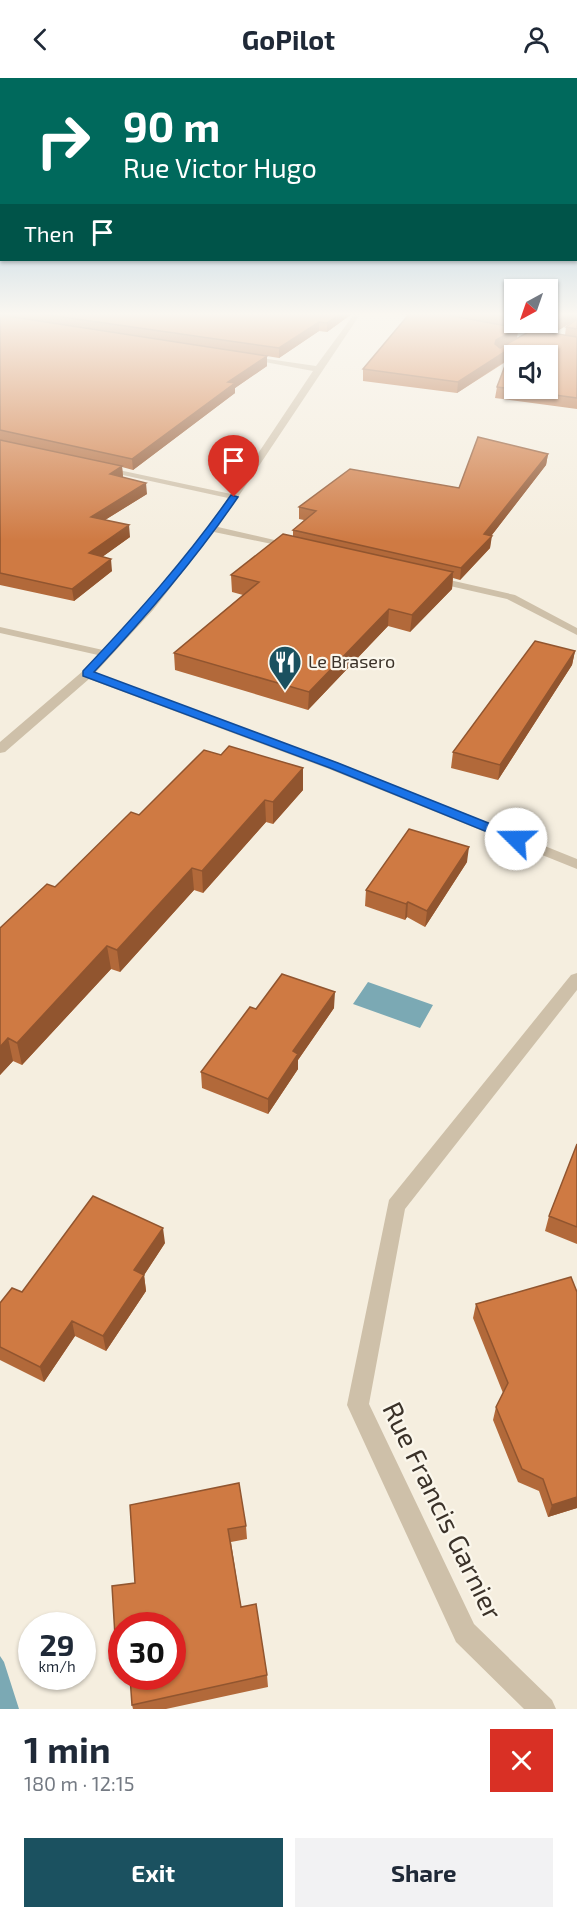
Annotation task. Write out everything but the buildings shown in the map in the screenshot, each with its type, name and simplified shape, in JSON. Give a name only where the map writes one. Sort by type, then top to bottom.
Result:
[{"type":"street","points":[[0,749],[87,674],[148,608],[212,528],[305,389]]},
{"type":"street","points":[[94,466],[234,497]]},
{"type":"street","points":[[212,528],[304,550]]},
{"type":"street","points":[[419,576],[511,597],[577,632]]},
{"type":"street","points":[[0,630],[107,654]]},
{"type":"street","points":[[87,674],[334,766],[577,864]]},
{"type":"street","name":"Rue Francis Garnier","points":[[543,1709],[465,1633],[358,1405],[396,1206],[577,979]]},
{"type":"water","points":[[368,982],[433,1005],[420,1028],[353,1004]]},
{"type":"water","points":[[0,1656],[4,1662],[19,1709],[0,1709]]},
{"type":"place","name":"Le Brasero","points":[[285,691]]},
{"type":"route","points":[[234,497],[148,608],[87,674],[334,766],[516,839]]}]
